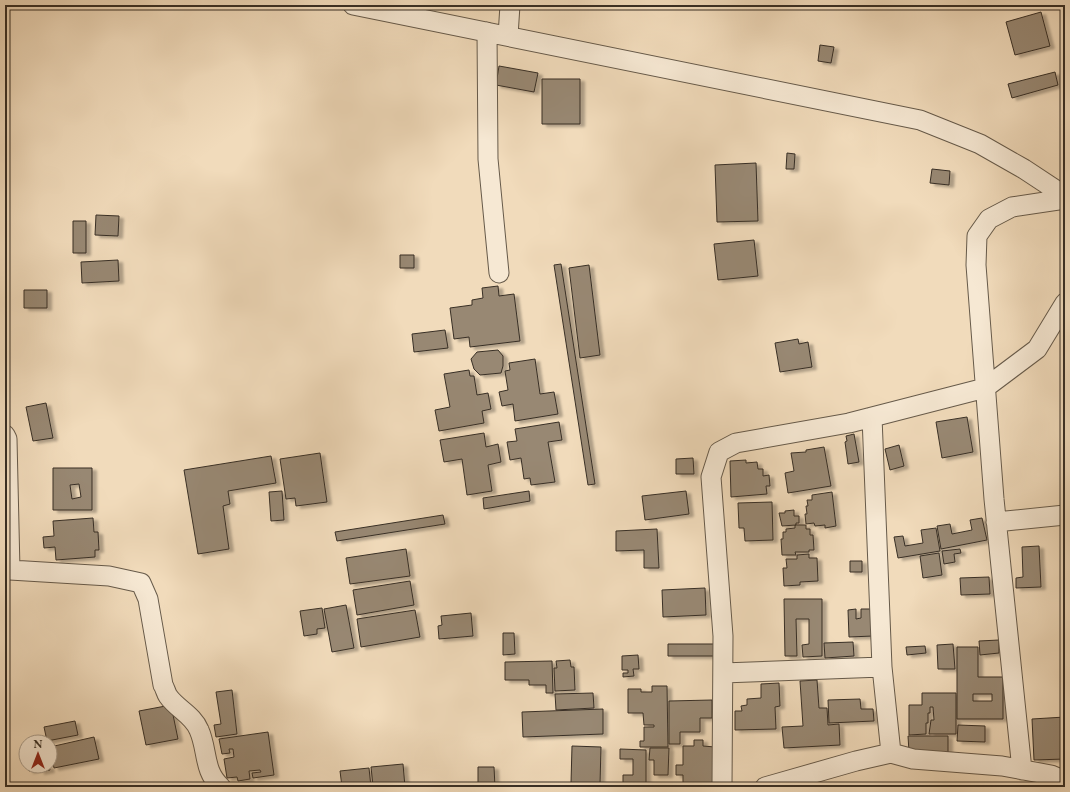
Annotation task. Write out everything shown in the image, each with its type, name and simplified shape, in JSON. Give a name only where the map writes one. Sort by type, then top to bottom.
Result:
[{"type":"street","points":[[353,5],[920,120],[980,144],[1024,169],[1065,196]]},
{"type":"street","points":[[508,36],[510,5]]},
{"type":"street","points":[[487,32],[488,159],[499,273]]},
{"type":"street","points":[[1022,770],[996,522],[976,265],[977,236],[989,219],[1012,207],[1065,199]]},
{"type":"street","points":[[722,787],[723,636],[711,476],[719,452],[736,443],[849,423],[985,388],[1037,349],[1065,303]]},
{"type":"street","points":[[872,416],[882,667],[891,753]]},
{"type":"street","points":[[5,435],[7,439],[7,571],[109,576],[141,583],[148,599],[165,690],[168,696],[190,717],[199,730],[209,770],[213,780],[221,787]]},
{"type":"street","points":[[996,522],[1065,515]]},
{"type":"street","points":[[723,673],[882,667]]},
{"type":"street","points":[[765,787],[856,761],[891,753],[913,759],[1002,766],[1051,774],[1065,781]]},
{"type":"building","points":[[1041,12],[1050,46],[1015,55],[1006,22]]},
{"type":"building","points":[[820,45],[834,47],[831,63],[818,61]]},
{"type":"building","points":[[499,66],[538,73],[534,92],[496,85]]},
{"type":"building","points":[[1055,72],[1058,85],[1012,98],[1008,84]]},
{"type":"building","points":[[542,79],[580,79],[580,124],[542,124]]},
{"type":"building","points":[[787,153],[795,154],[794,169],[786,169]]},
{"type":"building","points":[[756,163],[758,221],[717,222],[715,165]]},
{"type":"building","points":[[932,169],[950,171],[949,185],[930,183]]},
{"type":"building","points":[[96,215],[119,216],[118,236],[95,235]]},
{"type":"building","points":[[73,221],[86,221],[86,253],[73,253]]},
{"type":"building","points":[[754,240],[758,276],[718,280],[714,244]]},
{"type":"building","points":[[400,255],[414,255],[414,268],[400,268]]},
{"type":"building","points":[[118,260],[119,281],[82,283],[81,262]]},
{"type":"building","points":[[561,264],[595,484],[588,485],[554,265]]},
{"type":"building","points":[[589,265],[600,355],[580,358],[569,268]]},
{"type":"building","points":[[498,286],[499,296],[514,294],[520,341],[470,347],[469,337],[454,339],[450,308],[472,305],[472,300],[483,298],[482,288]]},
{"type":"building","points":[[24,290],[47,290],[47,308],[24,308]]},
{"type":"building","points":[[445,330],[448,348],[414,352],[412,334]]},
{"type":"building","points":[[798,339],[799,344],[808,342],[812,367],[780,372],[775,343]]},
{"type":"building","points":[[498,350],[503,356],[501,373],[480,375],[474,369],[471,359],[477,352]]},
{"type":"building","points":[[535,359],[540,394],[554,392],[558,414],[515,421],[513,404],[502,406],[499,392],[508,390],[505,371],[510,370],[509,363]]},
{"type":"building","points":[[469,370],[470,376],[474,376],[477,395],[488,393],[491,409],[482,411],[484,423],[439,431],[435,410],[450,407],[444,374]]},
{"type":"building","points":[[46,403],[53,438],[33,441],[26,407]]},
{"type":"building","points":[[967,417],[973,452],[942,458],[936,422]]},
{"type":"building","points":[[559,422],[562,440],[548,442],[555,482],[531,485],[530,478],[524,479],[521,458],[510,460],[507,442],[517,441],[515,429]]},
{"type":"building","points":[[484,433],[486,447],[498,444],[501,462],[488,465],[492,491],[467,495],[462,459],[444,462],[440,440]]},
{"type":"building","points":[[854,434],[859,462],[848,464],[845,442],[847,441],[846,436]]},
{"type":"building","points":[[899,445],[904,466],[890,470],[885,449]]},
{"type":"building","points":[[824,447],[831,486],[788,493],[785,473],[794,471],[791,453],[806,452],[806,450]]},
{"type":"building","points":[[320,453],[327,502],[296,506],[295,498],[286,499],[280,459]]},
{"type":"building","points":[[271,456],[276,483],[228,491],[230,504],[223,506],[229,549],[198,554],[184,470]]},
{"type":"building","points":[[693,458],[694,474],[676,474],[676,459]]},
{"type":"building","points":[[746,460],[746,463],[757,462],[758,469],[763,469],[763,476],[769,475],[770,486],[766,486],[767,494],[731,497],[730,461]]},
{"type":"building","points":[[53,468],[92,468],[92,510],[53,510]],"holes":[[[79,484],[81,497],[72,499],[70,485]]]},
{"type":"building","points":[[282,491],[284,520],[271,521],[269,492]]},
{"type":"building","points":[[529,491],[530,501],[484,509],[483,498]]},
{"type":"building","points":[[686,491],[689,514],[645,520],[642,496]]},
{"type":"building","points":[[832,492],[836,526],[825,528],[825,525],[815,526],[814,523],[806,524],[805,514],[807,514],[807,500],[812,500],[812,495]]},
{"type":"building","points":[[772,502],[773,540],[745,541],[744,528],[739,528],[738,503]]},
{"type":"building","points":[[794,510],[794,516],[799,516],[799,523],[796,523],[796,525],[782,526],[779,513]]},
{"type":"building","points":[[443,515],[445,524],[337,541],[335,532]]},
{"type":"building","points":[[93,518],[94,532],[98,532],[99,550],[95,550],[95,557],[56,560],[55,547],[44,548],[43,537],[54,536],[53,521]]},
{"type":"building","points":[[982,518],[987,540],[941,549],[937,526],[950,524],[952,534],[972,530],[970,520]]},
{"type":"building","points":[[795,525],[806,525],[806,529],[810,529],[810,535],[813,535],[814,550],[809,550],[809,552],[795,552],[796,555],[782,555],[781,539],[783,539],[783,532],[786,532],[786,529],[795,528]]},
{"type":"building","points":[[936,528],[940,551],[898,558],[894,537],[903,536],[905,546],[923,543],[921,530]]},
{"type":"building","points":[[657,529],[659,568],[644,568],[644,550],[616,551],[616,531]]},
{"type":"building","points":[[1039,546],[1041,587],[1016,588],[1016,578],[1023,577],[1022,547]]},
{"type":"building","points":[[406,549],[410,576],[350,584],[346,558]]},
{"type":"building","points":[[960,549],[961,553],[954,554],[955,562],[944,564],[942,551]]},
{"type":"building","points":[[939,553],[942,575],[923,578],[920,556]]},
{"type":"building","points":[[809,554],[809,558],[817,558],[818,581],[800,582],[800,585],[784,586],[783,568],[787,568],[786,559],[797,559],[797,555]]},
{"type":"building","points":[[850,561],[862,561],[862,572],[850,572]]},
{"type":"building","points":[[989,577],[990,594],[961,595],[960,578]]},
{"type":"building","points":[[410,581],[414,605],[357,615],[353,590]]},
{"type":"building","points":[[705,588],[706,615],[663,617],[662,590]]},
{"type":"building","points":[[784,599],[822,599],[822,656],[803,657],[802,645],[809,644],[809,619],[796,619],[797,656],[785,656]]},
{"type":"building","points":[[346,605],[354,648],[332,652],[324,609]]},
{"type":"building","points":[[322,608],[325,628],[317,629],[317,634],[304,636],[300,611]]},
{"type":"building","points":[[856,609],[856,619],[861,618],[861,609],[871,609],[873,636],[849,637],[848,610]]},
{"type":"building","points":[[415,610],[420,637],[361,647],[357,619]]},
{"type":"building","points":[[471,613],[473,636],[439,639],[438,626],[442,625],[441,616]]},
{"type":"building","points":[[503,633],[514,633],[515,654],[503,655]]},
{"type":"building","points":[[999,640],[999,653],[980,655],[979,641]]},
{"type":"building","points":[[853,642],[854,656],[825,658],[824,643]]},
{"type":"building","points":[[668,644],[714,644],[714,656],[668,656]]},
{"type":"building","points":[[953,644],[955,669],[938,669],[937,645]]},
{"type":"building","points":[[925,646],[926,653],[907,655],[906,647]]},
{"type":"building","points":[[957,647],[978,647],[978,677],[1003,677],[1003,719],[957,719]],"holes":[[[973,694],[992,694],[992,701],[973,701]]]},
{"type":"building","points":[[638,655],[639,669],[633,669],[634,676],[623,677],[623,673],[628,673],[628,670],[622,670],[622,656]]},
{"type":"building","points":[[570,660],[571,667],[574,667],[575,690],[555,691],[554,668],[557,668],[556,661]]},
{"type":"building","points":[[552,661],[553,693],[546,693],[546,685],[529,685],[529,680],[505,680],[505,662]]},
{"type":"building","points":[[817,680],[819,708],[827,708],[828,725],[839,724],[840,745],[784,748],[782,727],[803,726],[800,681]]},
{"type":"building","points":[[779,683],[780,706],[775,707],[776,729],[735,730],[735,711],[742,711],[741,706],[747,705],[747,699],[761,698],[761,684]]},
{"type":"building","points":[[652,686],[667,686],[668,747],[640,747],[640,741],[644,741],[644,727],[654,727],[654,725],[644,725],[643,713],[628,713],[628,689],[641,689],[641,692],[652,692]]},
{"type":"building","points":[[232,690],[237,734],[216,737],[214,725],[221,724],[216,692]]},
{"type":"building","points":[[593,693],[594,708],[556,710],[555,694]]},
{"type":"building","points":[[922,693],[956,693],[956,734],[929,734],[931,720],[934,720],[933,707],[930,707],[930,713],[928,713],[928,723],[926,723],[926,734],[909,735],[909,705],[922,705]]},
{"type":"building","points":[[860,699],[861,709],[873,709],[874,721],[829,723],[828,700]]},
{"type":"building","points":[[712,700],[712,718],[700,718],[700,732],[680,732],[680,744],[669,744],[669,701]]},
{"type":"building","points":[[171,705],[178,739],[146,745],[139,711]]},
{"type":"building","points":[[603,709],[603,734],[523,737],[522,712]]},
{"type":"building","points":[[1065,717],[1065,735],[1062,735],[1062,739],[1065,739],[1065,759],[1034,760],[1032,719]]},
{"type":"building","points":[[75,721],[78,735],[58,739],[58,734],[46,734],[44,727]]},
{"type":"building","points":[[958,725],[985,726],[985,742],[957,741]]},
{"type":"building","points":[[268,732],[274,775],[253,778],[252,773],[261,772],[260,770],[249,771],[250,779],[238,781],[237,777],[227,778],[224,759],[234,757],[233,749],[229,749],[230,753],[222,754],[219,739]]},
{"type":"building","points":[[908,736],[948,736],[948,752],[909,752]]},
{"type":"building","points":[[94,737],[99,759],[58,767],[58,745]]},
{"type":"building","points":[[694,740],[703,740],[703,746],[715,747],[715,787],[683,787],[683,775],[676,775],[676,765],[683,765],[683,746],[694,746]]},
{"type":"building","points":[[572,746],[601,747],[600,784],[571,783]]},
{"type":"building","points":[[650,748],[669,748],[668,775],[654,775],[654,760],[649,760]]},
{"type":"building","points":[[620,749],[646,750],[646,787],[623,787],[623,775],[633,775],[633,759],[620,759]]},
{"type":"building","points":[[403,764],[405,787],[387,787],[386,785],[373,786],[371,767]]},
{"type":"building","points":[[478,767],[494,767],[495,787],[478,787]]},
{"type":"building","points":[[369,768],[371,787],[360,787],[360,784],[357,785],[357,787],[342,787],[340,771]]}]
